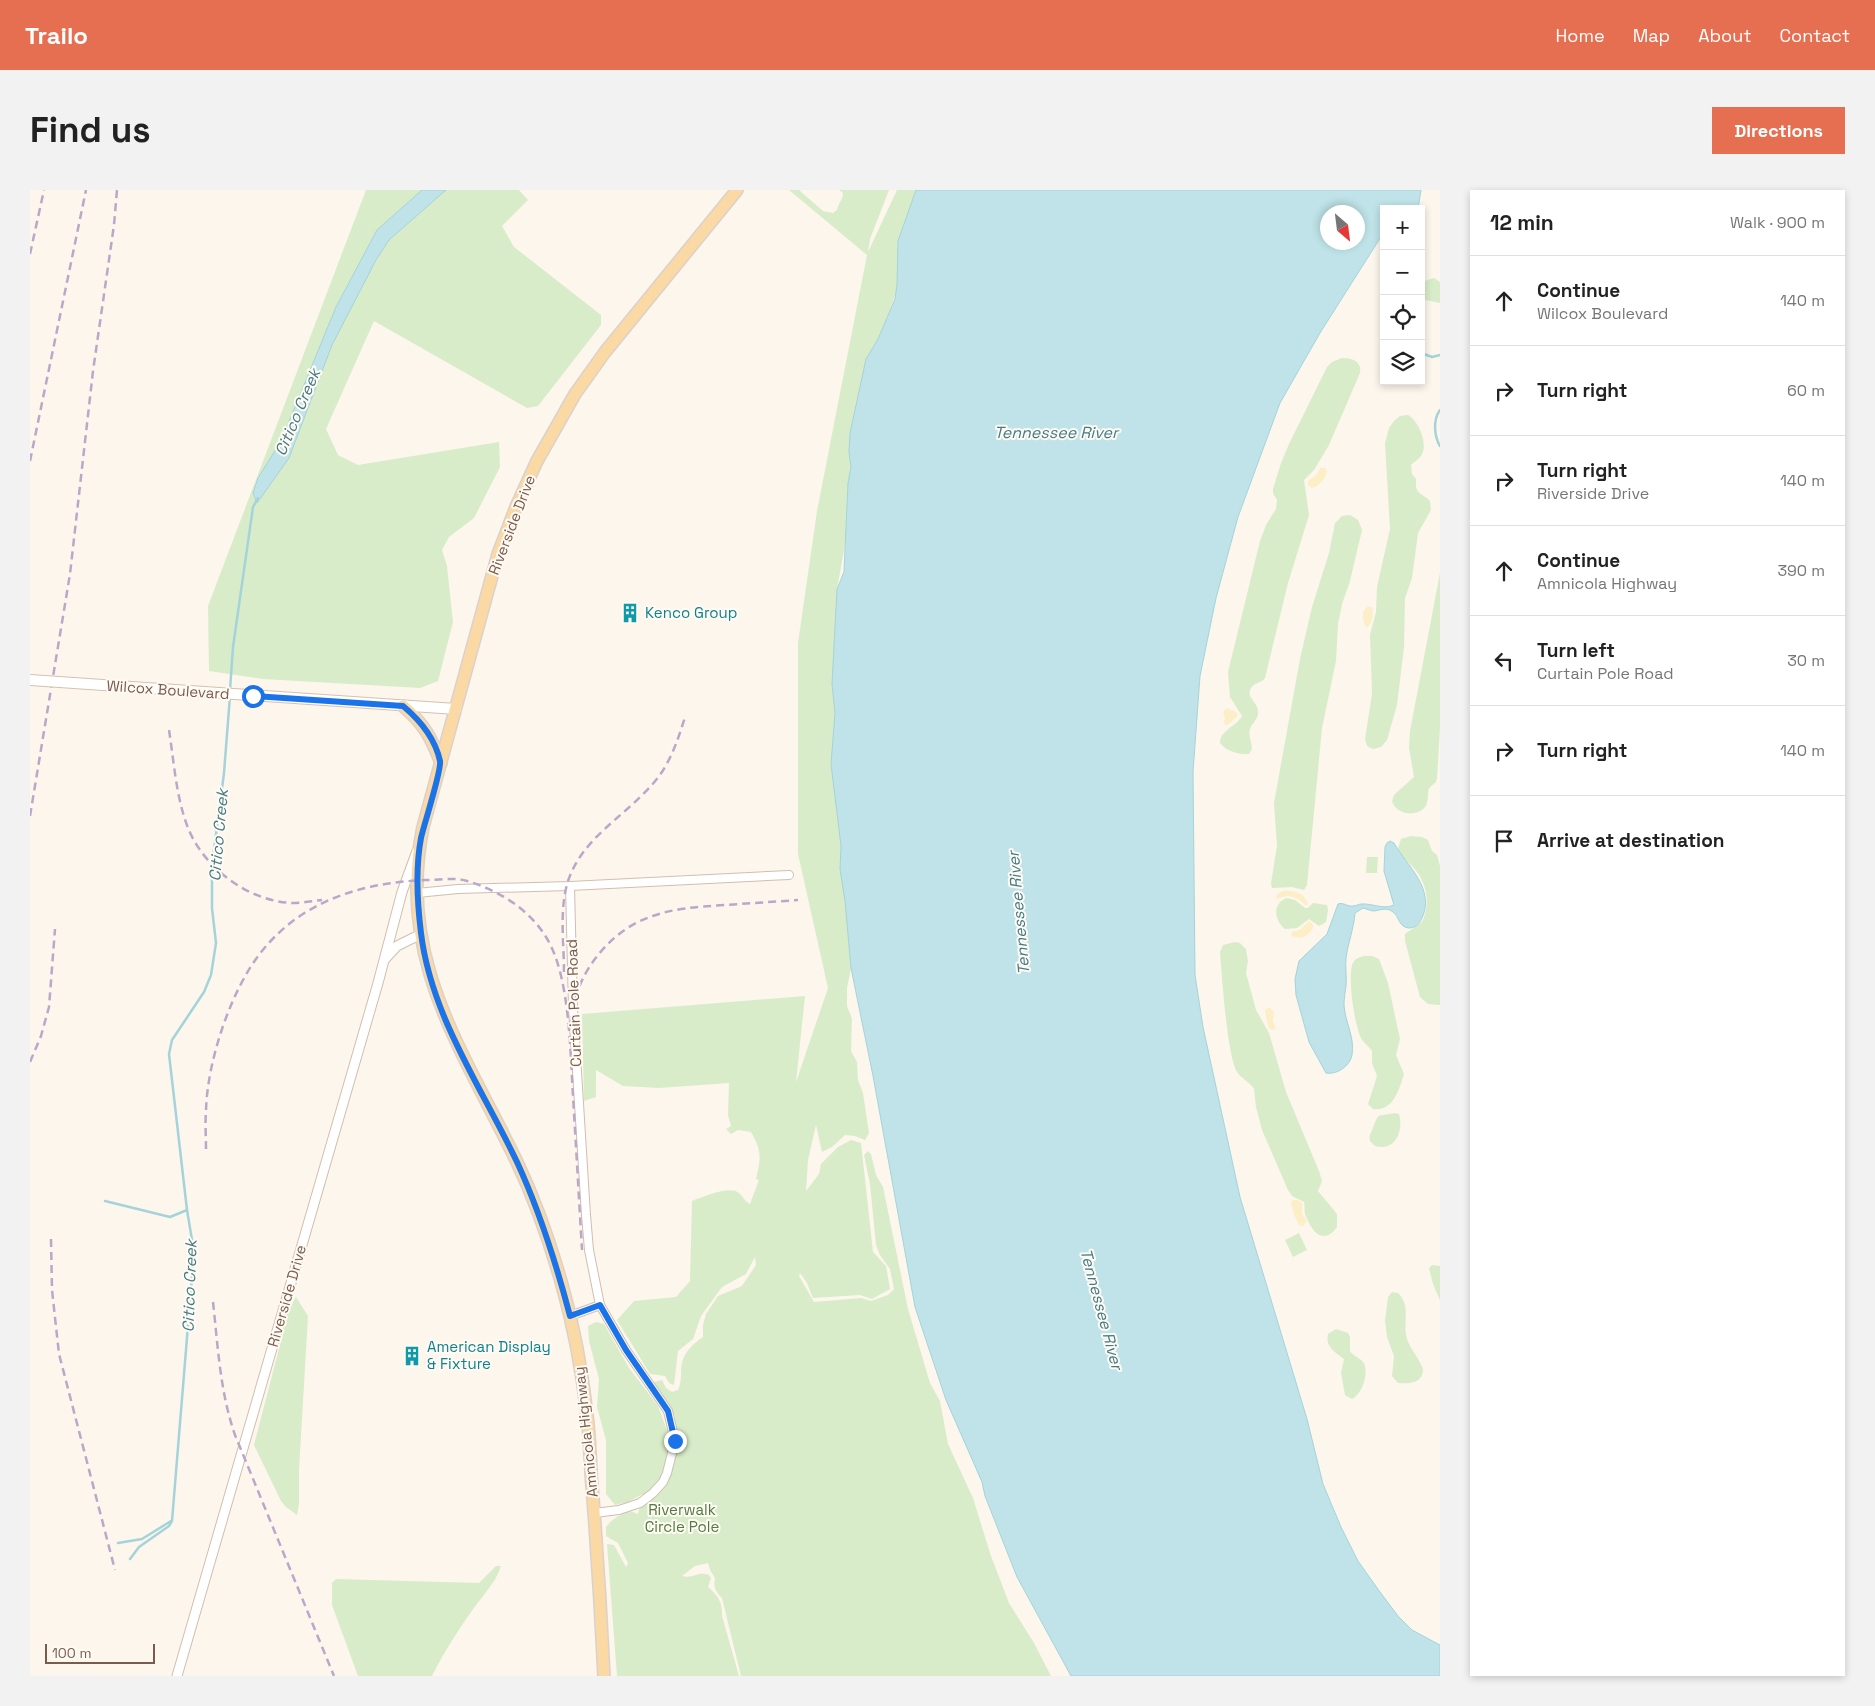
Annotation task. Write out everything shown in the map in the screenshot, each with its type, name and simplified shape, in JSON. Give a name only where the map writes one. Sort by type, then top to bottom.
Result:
[{"type":"main road","name":"Riverside Drive","points":[[419,919],[417,893],[421,838],[498,554],[516,507],[549,438],[575,394],[605,352],[737,190]]},
{"type":"main road","name":"Wilcox Boulevard","points":[[30,680],[456,709]]},
{"type":"main road","points":[[403,706],[417,718],[428,732],[441,763]]},
{"type":"main road","name":"Amnicola Highway","points":[[419,919],[426,964],[440,1006],[458,1046],[517,1162],[534,1202],[549,1242],[570,1316],[587,1417],[604,1676]]},
{"type":"street","name":"Riverside Drive","points":[[177,1676],[402,892],[421,838]]},
{"type":"street","points":[[417,893],[458,889],[570,886],[788,875]]},
{"type":"street","name":"Curtain Pole Road","points":[[570,886],[573,1008],[589,1250],[600,1305],[626,1350],[668,1411],[675,1441],[664,1482],[653,1493],[640,1502],[618,1510],[594,1513]]},
{"type":"street","points":[[383,961],[397,946],[421,934]]},
{"type":"street","points":[[570,1316],[600,1305]]},
{"type":"green space","points":[[366,190],[519,190],[528,200],[502,226],[514,247],[601,315],[601,325],[538,406],[527,408],[374,321],[326,429],[338,455],[358,465],[499,442],[500,467],[474,518],[449,537],[442,550],[447,566],[453,622],[438,681],[420,688],[263,679],[209,671],[208,606]]},
{"type":"green space","name":"Riverwalk Circle Pole","points":[[789,190],[799,190],[823,211],[833,213],[837,210],[843,195],[839,190],[889,190],[870,239],[868,252],[897,190],[934,190],[885,323],[837,589],[841,846],[851,968],[847,988],[847,1006],[852,1019],[851,1051],[857,1062],[858,1080],[863,1093],[869,1133],[865,1140],[845,1135],[832,1147],[822,1152],[816,1125],[808,1160],[806,1191],[819,1174],[821,1164],[838,1147],[851,1140],[861,1143],[873,1252],[886,1266],[890,1289],[872,1299],[860,1295],[813,1298],[807,1283],[800,1273],[799,1276],[814,1302],[861,1298],[871,1301],[888,1295],[894,1289],[890,1269],[880,1255],[876,1245],[870,1184],[864,1155],[868,1151],[871,1154],[876,1175],[883,1187],[908,1309],[930,1383],[940,1401],[948,1444],[973,1498],[991,1556],[1009,1603],[1034,1643],[1051,1676],[741,1676],[722,1598],[714,1585],[715,1578],[708,1563],[695,1566],[682,1576],[689,1577],[705,1574],[711,1578],[708,1587],[715,1593],[721,1604],[722,1616],[739,1676],[617,1676],[607,1544],[614,1545],[626,1567],[628,1563],[618,1543],[606,1536],[606,1527],[614,1519],[626,1512],[630,1511],[638,1514],[643,1494],[628,1502],[615,1505],[606,1494],[606,1440],[597,1407],[599,1379],[589,1341],[588,1326],[596,1322],[604,1324],[629,1368],[658,1406],[668,1433],[675,1416],[654,1382],[662,1380],[666,1388],[672,1392],[678,1390],[683,1359],[691,1347],[703,1337],[703,1325],[706,1314],[718,1296],[742,1286],[756,1265],[755,1257],[746,1274],[722,1287],[701,1316],[693,1339],[678,1351],[674,1385],[669,1383],[665,1376],[650,1374],[617,1320],[634,1301],[676,1297],[690,1281],[692,1201],[716,1192],[729,1190],[739,1193],[750,1204],[759,1180],[756,1179],[760,1155],[751,1132],[738,1130],[731,1134],[726,1129],[731,1126],[728,1115],[729,1083],[659,1088],[623,1086],[596,1070],[596,1097],[584,1101],[582,1014],[805,996],[796,1082],[828,988],[798,854],[798,643],[817,511],[867,255]]},
{"type":"green space","points":[[1434,278],[1440,282],[1440,303],[1425,300],[1425,282]]},
{"type":"green space","points":[[1342,358],[1358,363],[1360,373],[1329,445],[1314,470],[1304,480],[1309,515],[1288,583],[1265,678],[1253,686],[1249,693],[1258,708],[1257,716],[1250,732],[1252,749],[1249,754],[1237,753],[1220,743],[1225,732],[1242,716],[1230,697],[1228,672],[1260,541],[1266,525],[1276,509],[1277,500],[1273,489],[1289,444],[1327,367],[1332,362]]},
{"type":"green space","points":[[1408,415],[1421,432],[1424,444],[1421,456],[1411,465],[1412,474],[1416,479],[1417,491],[1430,501],[1431,510],[1418,533],[1412,578],[1405,598],[1404,647],[1397,705],[1387,740],[1381,747],[1373,749],[1367,746],[1365,739],[1372,694],[1370,635],[1376,612],[1377,587],[1390,529],[1385,443],[1389,428],[1394,421],[1400,416]]},
{"type":"green space","points":[[1350,515],[1358,520],[1362,530],[1338,624],[1336,661],[1322,728],[1307,885],[1304,890],[1292,887],[1272,888],[1271,883],[1277,846],[1274,803],[1300,659],[1312,607],[1329,553],[1335,523],[1342,516]]},
{"type":"green space","points":[[1440,573],[1440,728],[1437,778],[1436,782],[1429,788],[1425,807],[1416,813],[1406,813],[1397,809],[1392,801],[1394,795],[1414,777],[1409,748],[1410,731]]},
{"type":"green space","points":[[1411,836],[1422,837],[1428,840],[1432,851],[1437,855],[1440,866],[1440,1005],[1428,1004],[1420,997],[1405,941],[1405,934],[1422,922],[1427,901],[1422,879],[1402,856],[1398,848],[1401,839]]},
{"type":"green space","points":[[1367,857],[1378,857],[1377,873],[1366,873]]},
{"type":"green space","points":[[1287,898],[1295,900],[1305,908],[1308,908],[1313,903],[1327,905],[1326,922],[1319,926],[1309,919],[1297,928],[1285,929],[1281,925],[1276,912],[1282,900]]},
{"type":"green space","points":[[1235,942],[1240,943],[1246,949],[1248,961],[1246,973],[1256,1010],[1269,1033],[1286,1092],[1319,1171],[1322,1181],[1318,1191],[1337,1214],[1337,1227],[1327,1236],[1318,1234],[1310,1226],[1305,1214],[1304,1202],[1292,1196],[1288,1190],[1262,1130],[1254,1089],[1241,1077],[1233,1063],[1220,952],[1223,945]]},
{"type":"green space","points":[[1364,956],[1372,956],[1379,959],[1388,983],[1400,1039],[1396,1055],[1404,1074],[1394,1099],[1386,1107],[1380,1109],[1373,1109],[1368,1104],[1377,1076],[1372,1063],[1372,1051],[1360,1036],[1352,1000],[1352,965],[1354,961]]},
{"type":"green space","points":[[1395,1113],[1399,1114],[1400,1121],[1399,1133],[1396,1139],[1388,1146],[1375,1146],[1370,1141],[1370,1137],[1378,1117]]},
{"type":"green space","points":[[1299,1233],[1307,1250],[1293,1257],[1285,1240]]},
{"type":"green space","points":[[1432,1265],[1440,1266],[1440,1300],[1429,1268]]},
{"type":"green space","points":[[1392,1292],[1398,1293],[1404,1302],[1407,1338],[1423,1369],[1421,1377],[1411,1383],[1398,1383],[1392,1376],[1394,1356],[1387,1337],[1385,1321],[1388,1297]]},
{"type":"green space","points":[[296,1297],[308,1316],[297,1515],[281,1501],[254,1445],[289,1310]]},
{"type":"green space","points":[[1336,1329],[1348,1333],[1350,1337],[1350,1351],[1365,1366],[1366,1371],[1362,1388],[1356,1397],[1352,1399],[1345,1395],[1341,1373],[1344,1359],[1329,1346],[1327,1339],[1328,1334]]},
{"type":"green space","points":[[496,1566],[501,1566],[496,1578],[455,1635],[432,1676],[358,1676],[332,1605],[332,1583],[336,1579],[479,1583]]},
{"type":"sand","points":[[1320,468],[1325,468],[1327,471],[1325,477],[1322,482],[1312,488],[1308,485],[1308,481],[1317,474]]},
{"type":"sand","points":[[1368,606],[1372,607],[1373,615],[1370,624],[1366,628],[1363,614]]},
{"type":"sand","points":[[1226,708],[1236,712],[1238,716],[1226,726],[1223,712]]},
{"type":"sand","points":[[1283,891],[1299,893],[1305,898],[1308,905],[1292,897],[1276,898],[1277,894]]},
{"type":"sand","points":[[1309,921],[1313,924],[1313,928],[1309,933],[1301,938],[1291,935],[1292,932],[1301,929]]},
{"type":"sand","points":[[1269,1007],[1274,1012],[1273,1021],[1276,1028],[1273,1030],[1269,1029],[1265,1012]]},
{"type":"sand","points":[[1298,1200],[1302,1203],[1302,1214],[1307,1221],[1303,1226],[1299,1225],[1294,1215],[1291,1202]]},
{"type":"water","points":[[422,190],[446,190],[389,240],[376,260],[332,345],[289,458],[257,503],[253,493],[258,478],[281,441],[336,307],[377,230]]},
{"type":"water","name":"Tennessee River","points":[[916,190],[1421,190],[1419,205],[1380,205],[1380,238],[1320,333],[1280,403],[1238,517],[1216,598],[1200,676],[1193,772],[1195,975],[1203,1027],[1240,1197],[1307,1419],[1323,1484],[1358,1561],[1380,1592],[1398,1616],[1412,1630],[1440,1645],[1440,1676],[1071,1676],[1017,1577],[985,1496],[982,1482],[946,1400],[915,1307],[873,1076],[851,968],[840,869],[841,846],[831,764],[835,713],[832,684],[837,589],[844,572],[848,483],[851,467],[849,452],[850,433],[866,359],[878,339],[895,299],[898,241]]},
{"type":"water","points":[[1390,841],[1394,843],[1418,879],[1423,889],[1425,909],[1419,923],[1409,928],[1401,924],[1391,910],[1374,911],[1363,908],[1355,913],[1346,958],[1344,1003],[1353,1048],[1352,1055],[1349,1063],[1342,1069],[1334,1073],[1326,1073],[1309,1042],[1296,995],[1295,979],[1299,961],[1327,934],[1338,904],[1355,906],[1365,904],[1386,907],[1394,905],[1384,871],[1385,847]]},
{"type":"waterway","points":[[1425,354],[1432,357],[1440,355]]},
{"type":"waterway","points":[[1440,410],[1436,418],[1435,428],[1440,446]]},
{"type":"waterway","name":"Citico Creek","points":[[230,690],[233,647],[253,507],[258,498]]},
{"type":"waterway","name":"Citico Creek","points":[[130,1559],[139,1547],[169,1526],[172,1521],[194,1252],[187,1210],[169,1054],[172,1040],[204,992],[211,975],[216,943],[212,908],[212,865],[224,773],[230,696]]},
{"type":"waterway","points":[[105,1201],[170,1217],[187,1210]]},
{"type":"waterway","points":[[118,1543],[142,1539],[171,1521]]},
{"type":"railway","points":[[30,254],[44,190]]},
{"type":"railway","points":[[30,461],[86,190]]},
{"type":"railway","points":[[30,816],[70,574],[93,371],[114,225],[117,190]]},
{"type":"railway","points":[[564,972],[563,926],[565,892],[574,866],[593,841],[657,779],[672,754],[685,717]]},
{"type":"railway","points":[[169,730],[176,779],[188,828],[195,843],[216,869],[244,889],[276,901],[292,903],[322,900]]},
{"type":"railway","points":[[206,1149],[207,1092],[216,1049],[223,1027],[240,985],[262,951],[278,933],[315,907],[357,890],[379,885],[425,880],[452,879],[467,881],[501,895],[522,909],[546,937],[560,971],[569,1035],[582,1250]]},
{"type":"railway","points":[[571,1024],[577,994],[590,966],[618,935],[633,925],[649,917],[685,908],[798,900]]},
{"type":"railway","points":[[30,1062],[41,1036],[49,1007],[55,929]]},
{"type":"railway","points":[[51,1239],[52,1290],[59,1354],[115,1570]]},
{"type":"railway","points":[[213,1302],[223,1386],[235,1435],[334,1676]]},
{"type":"place","name":"Kenco Group","points":[[630,613]]},
{"type":"place","name":"American Display & Fixture","points":[[412,1356]]},
{"type":"route","points":[[253,696],[403,706],[417,718],[428,732],[441,763],[421,838],[417,893],[423,950],[434,992],[458,1046],[517,1162],[534,1202],[549,1242],[570,1316],[600,1305],[626,1350],[668,1411],[675,1441]]}]
